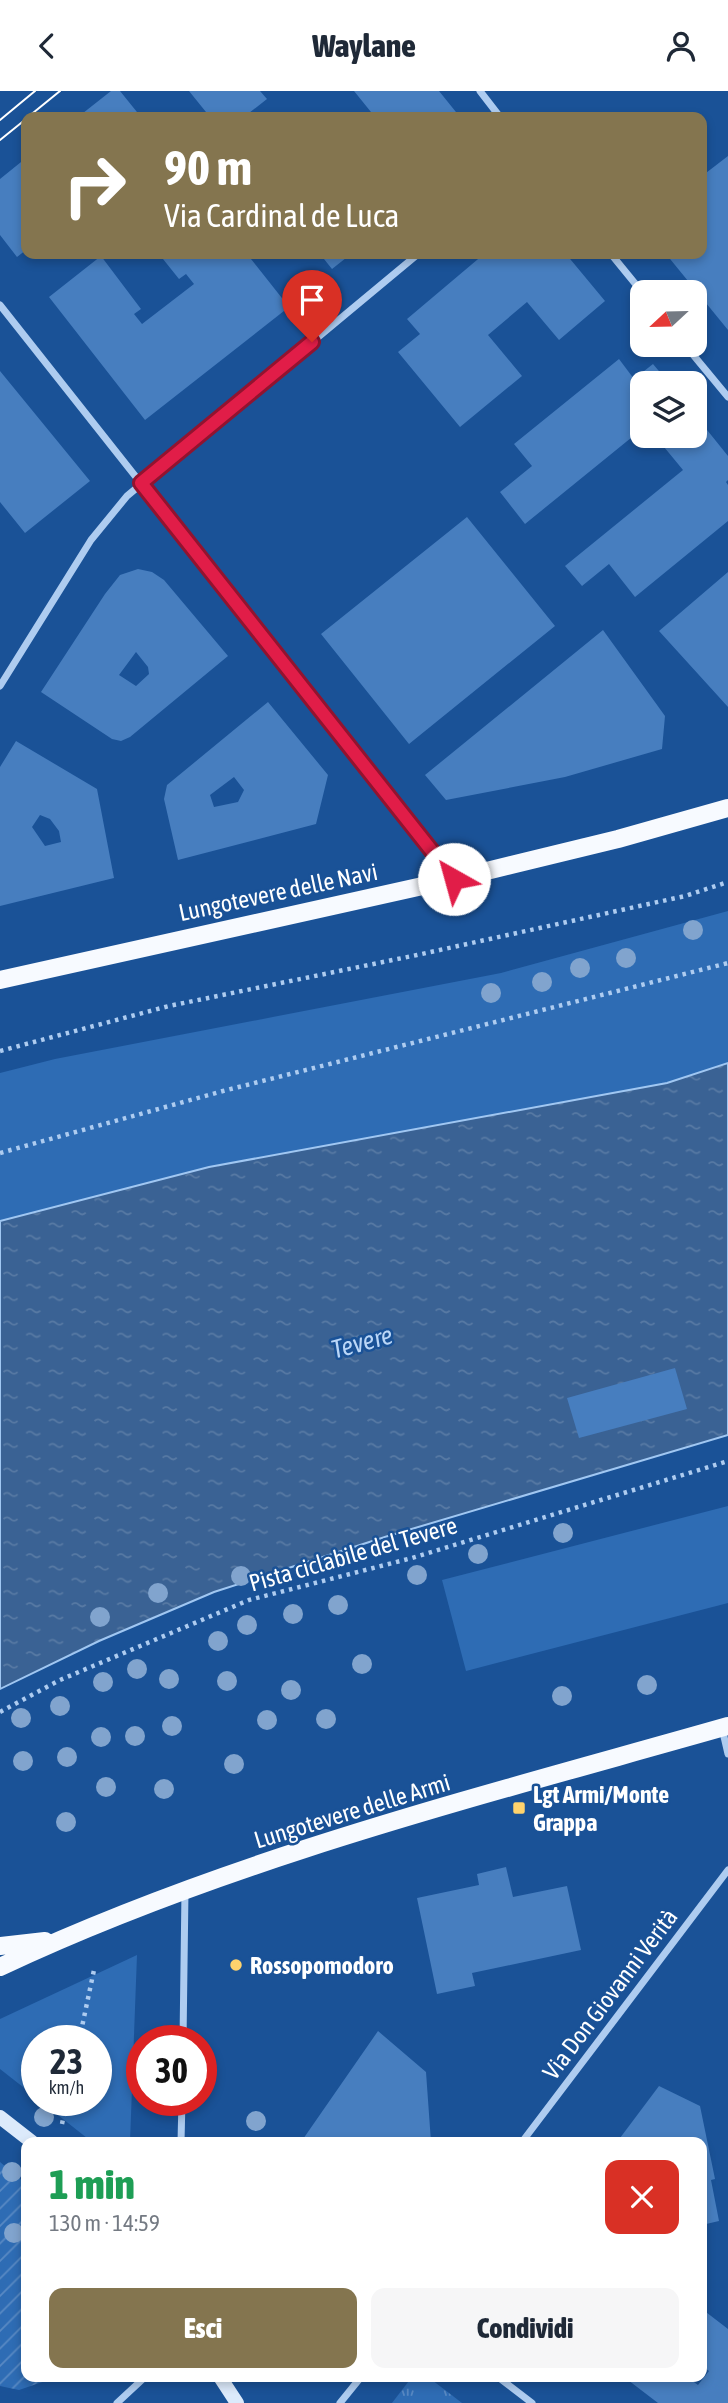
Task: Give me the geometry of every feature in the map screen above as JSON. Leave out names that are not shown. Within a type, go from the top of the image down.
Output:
[{"type":"main road","name":"Lungotevere delle Navi","points":[[0,980],[454,879],[728,809]]},
{"type":"main road","name":"Lungotevere delle Armi","points":[[0,1968],[59,1940],[185,1890],[386,1824],[725,1727]]},
{"type":"main road","points":[[0,1946],[59,1940]]},
{"type":"main road","points":[[0,2117],[26,2137]]},
{"type":"main road","points":[[223,2382],[237,2403]]},
{"type":"street","points":[[480,91],[496,112]]},
{"type":"street","points":[[0,687],[91,540],[122,502],[141,483],[412,259]]},
{"type":"street","points":[[615,259],[632,280]]},
{"type":"street","points":[[0,305],[454,879]]},
{"type":"street","points":[[695,357],[728,397]]},
{"type":"street","points":[[725,1727],[728,1754]]},
{"type":"street","name":"Via Don Giovanni Verità","points":[[526,2137],[728,1870]]},
{"type":"street","points":[[183,2025],[185,1890]]},
{"type":"street","points":[[181,2137],[182,2116]]},
{"type":"street","points":[[117,2403],[140,2382]]},
{"type":"street","points":[[340,2403],[357,2382]]},
{"type":"street","points":[[505,2382],[532,2403]]},
{"type":"path","points":[[0,1051],[169,1006],[672,899],[728,882]]},
{"type":"path","points":[[0,1153],[223,1091],[728,963]]},
{"type":"path","name":"Pista ciclabile del Tevere","points":[[0,1711],[60,1679],[249,1600],[412,1558],[728,1461]]},
{"type":"path","points":[[82,2025],[93,1970]]},
{"type":"path","points":[[62,2124],[64,2116]]},
{"type":"green space","points":[[728,911],[728,1063],[667,1083],[209,1167],[0,1221],[0,1073],[55,1059],[501,973]]},
{"type":"green space","points":[[728,1506],[728,1603],[466,1671],[442,1580]]},
{"type":"green space","points":[[137,1955],[134,2025],[126,2025],[126,2116],[131,2116],[130,2137],[86,2137],[59,2116],[112,2116],[112,2025],[21,2025],[21,2085],[0,2069],[0,2019]]},
{"type":"green space","points":[[0,2162],[21,2180],[21,2382],[42,2382],[19,2390],[0,2386]]},
{"type":"green space","points":[[408,2382],[435,2382],[462,2403],[392,2403]]},
{"type":"water","name":"Tevere","points":[[728,1063],[728,1435],[388,1536],[214,1592],[99,1641],[0,1689],[0,1221],[209,1167],[667,1083]]},
{"type":"building","points":[[111,91],[120,91],[137,112],[84,112]]},
{"type":"building","points":[[189,91],[260,91],[267,99],[250,112],[206,112]]},
{"type":"building","points":[[354,91],[439,91],[456,112],[371,112]]},
{"type":"building","points":[[728,156],[728,330],[707,304],[707,280],[687,280],[670,259],[707,259],[707,172]]},
{"type":"building","points":[[21,162],[21,254],[17,257],[0,235],[0,179]]},
{"type":"building","points":[[97,259],[103,259],[141,309],[134,314],[142,324],[194,284],[186,274],[179,279],[163,259],[251,259],[289,307],[145,420],[49,297]]},
{"type":"building","points":[[324,259],[345,259],[332,269]]},
{"type":"building","points":[[478,259],[570,259],[605,301],[559,340],[527,302],[488,335],[522,376],[460,427],[398,352],[420,334],[407,319]]},
{"type":"building","points":[[619,359],[630,374],[630,439],[525,524],[500,492],[532,466],[514,444]]},
{"type":"building","points":[[653,364],[659,371],[644,371]]},
{"type":"building","points":[[0,371],[90,481],[25,533],[0,502]]},
{"type":"building","points":[[707,430],[728,456],[728,521],[635,597],[609,564],[582,586],[565,566],[683,470],[665,448],[707,448]]},
{"type":"building","points":[[467,517],[555,626],[409,744],[321,634]]},
{"type":"building","points":[[138,569],[152,572],[164,580],[228,656],[130,737],[121,741],[112,739],[41,692],[120,575]],"holes":[[[136,652],[148,667],[149,674],[136,686],[119,675]]]},
{"type":"building","points":[[728,572],[728,707],[659,631]]},
{"type":"building","points":[[603,630],[665,716],[662,749],[565,777],[446,800],[425,775]]},
{"type":"building","points":[[268,702],[328,775],[316,824],[178,860],[164,799],[167,785]],"holes":[[[234,777],[244,790],[238,802],[214,807],[210,795]]]},
{"type":"building","points":[[16,741],[97,789],[114,878],[0,906],[0,767]],"holes":[[[40,815],[50,819],[59,831],[61,842],[45,846],[32,827]]]},
{"type":"building","points":[[675,1368],[687,1409],[579,1438],[567,1398]]},
{"type":"building","points":[[506,1867],[513,1897],[567,1886],[581,1950],[472,1973],[475,1986],[437,1994],[417,1898],[479,1885],[477,1874]]},
{"type":"building","points":[[378,2031],[426,2072],[431,2137],[304,2137]]},
{"type":"building","points":[[659,2086],[700,2106],[706,2137],[621,2137]]},
{"type":"building","points":[[707,2140],[715,2179],[711,2180],[719,2221],[707,2224]]},
{"type":"building","points":[[707,2313],[728,2329],[728,2403],[658,2403],[631,2382],[694,2382],[698,2385],[700,2382],[707,2382]]},
{"type":"tram line","points":[[0,120],[35,91]]},
{"type":"tram line","points":[[34,112],[60,91]]},
{"type":"tram line","points":[[0,140],[21,123]]},
{"type":"place","name":"Lgt Armi/Monte Grappa","points":[[519,1808]]},
{"type":"place","name":"Rossopomodoro","points":[[236,1965]]},
{"type":"route","points":[[312,342],[141,483],[454,879]]}]
